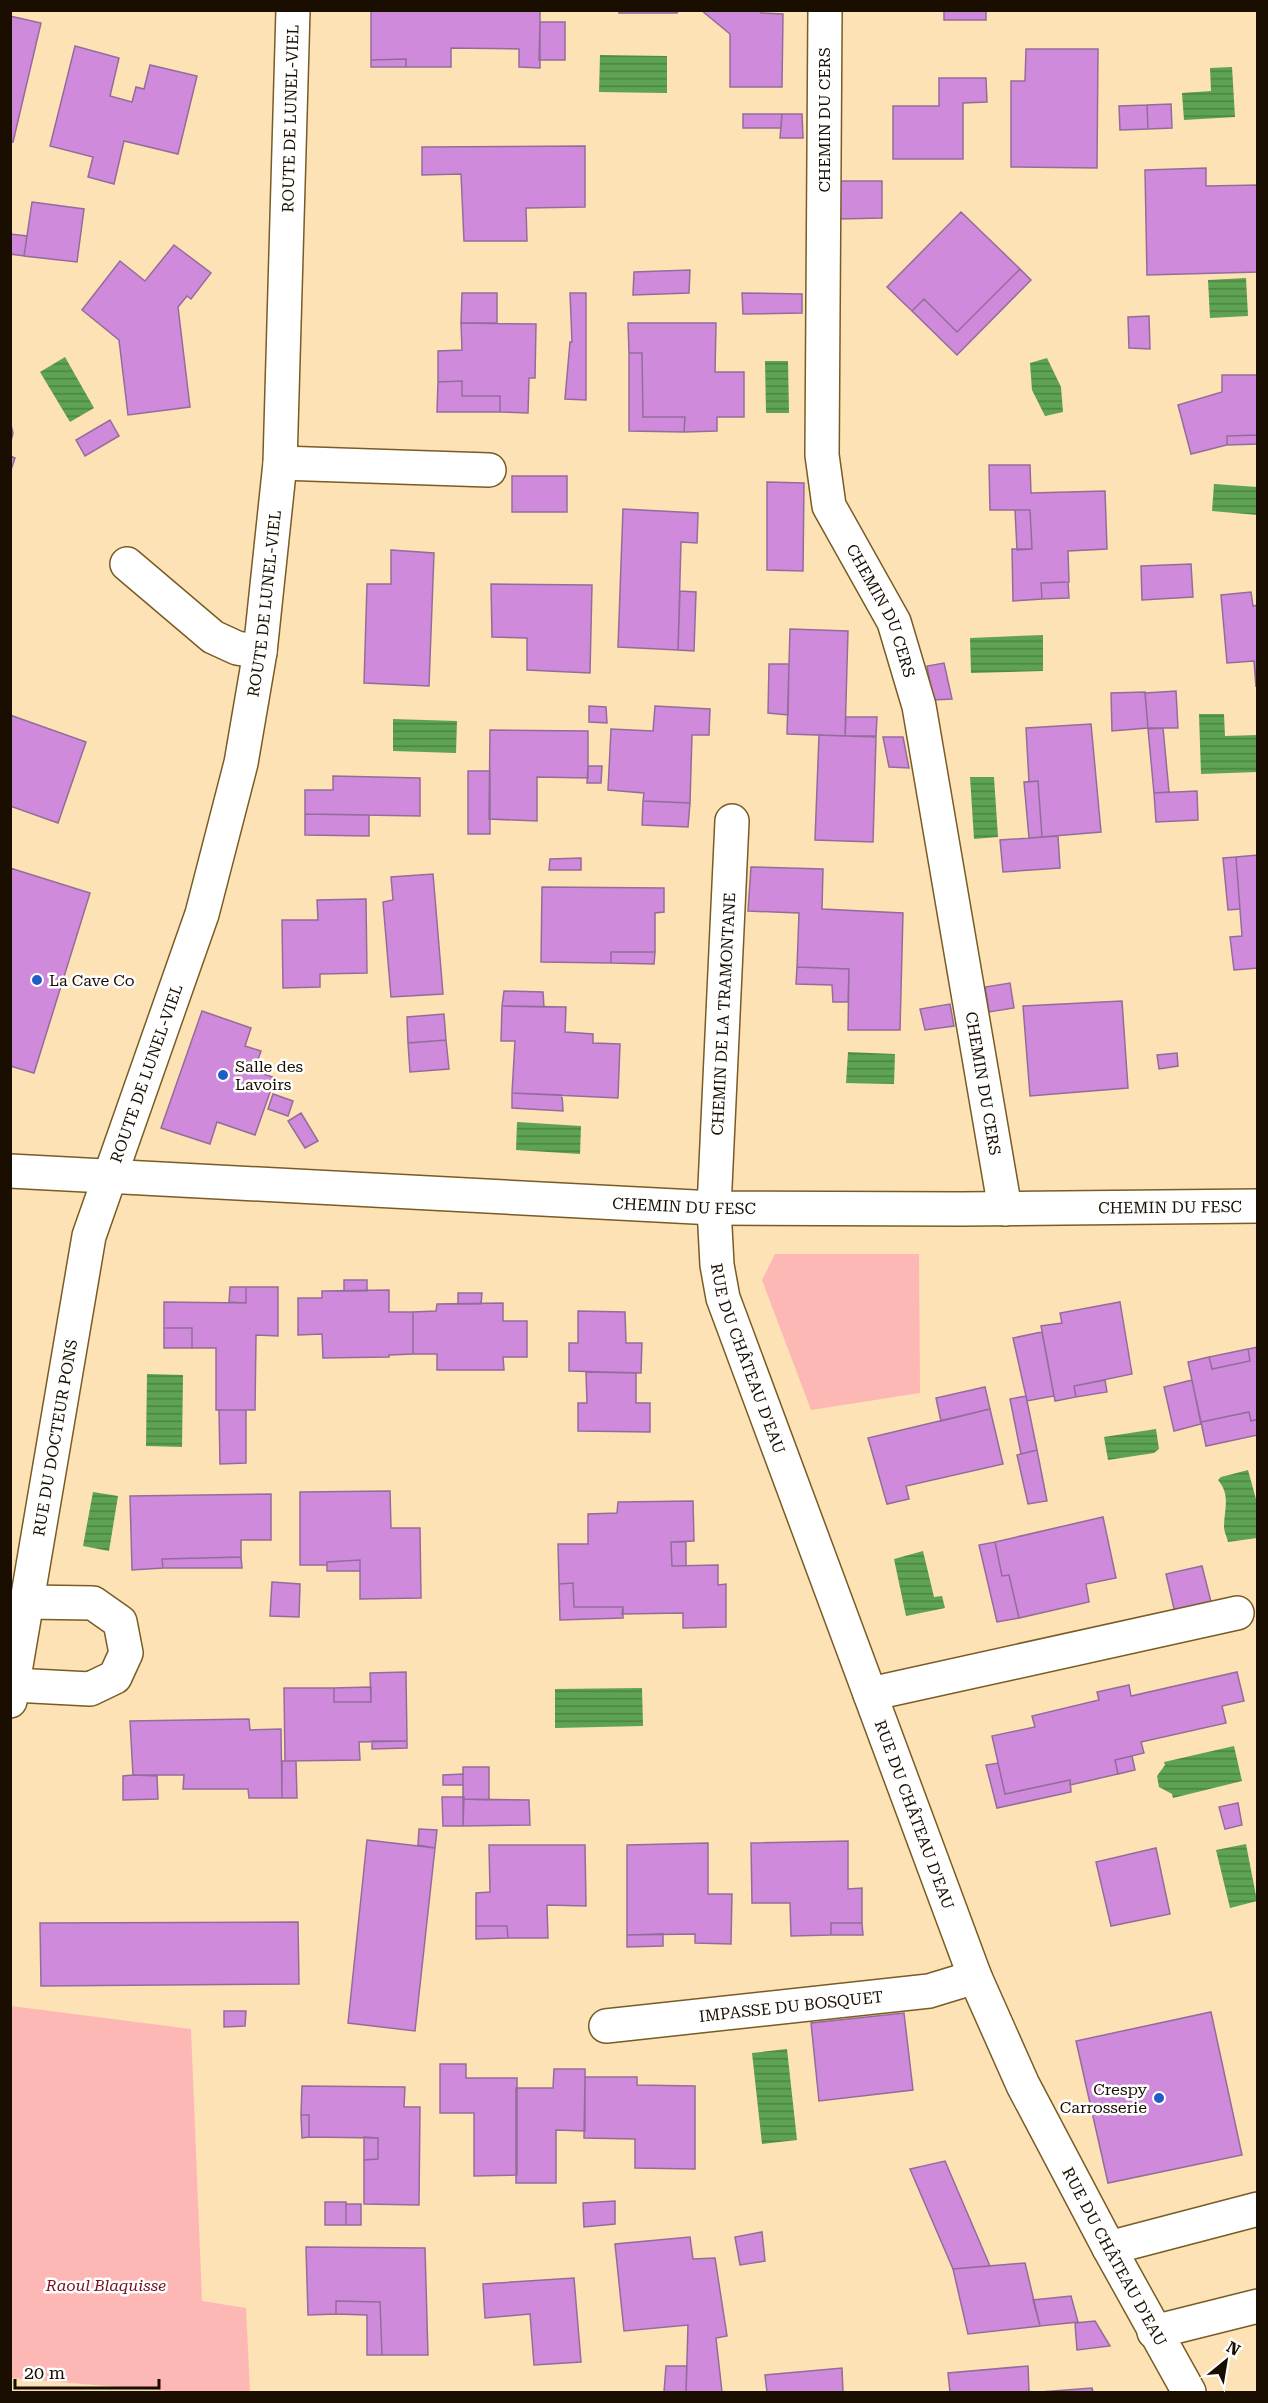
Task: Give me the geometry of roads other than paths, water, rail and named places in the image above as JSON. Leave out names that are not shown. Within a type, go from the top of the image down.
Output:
[{"type":"street","name":"ROUTE DE LUNEL-VIEL","points":[[110,1178],[202,914],[241,763],[260,652],[280,462],[293,10]]},
{"type":"street","name":"CHEMIN DU CERS","points":[[825,10],[822,455],[829,506],[894,622],[919,706],[1005,1209]]},
{"type":"street","points":[[280,462],[489,470]]},
{"type":"street","points":[[127,564],[213,636],[237,648],[260,652]]},
{"type":"street","name":"CHEMIN DE LA TRAMONTANE","points":[[714,1208],[732,821]]},
{"type":"street","name":"CHEMIN DU FESC","points":[[10,1172],[714,1208],[1005,1209],[1257,1206]]},
{"type":"street","name":"RUE DU DOCTEUR PONS","points":[[12,1693],[89,1236],[110,1178]]},
{"type":"street","name":"RUE DU CHÂTEAU D'EAU","points":[[714,1208],[717,1265],[723,1299],[975,1977],[1023,2085],[1154,2332],[1189,2392]]},
{"type":"street","points":[[12,1693],[90,1689],[115,1677],[126,1653],[120,1622],[93,1603],[27,1602]]},
{"type":"street","points":[[870,1695],[1237,1613]]},
{"type":"street","name":"IMPASSE DU BOSQUET","points":[[606,2026],[929,1991],[975,1977]]},
{"type":"street","points":[[1109,2248],[1257,2209]]},
{"type":"street","points":[[1154,2332],[1257,2306]]},
{"type":"place","name":"La Cave Co","points":[[37,980]]},
{"type":"place","name":"Salle des Lavoirs","points":[[223,1075]]},
{"type":"place","name":"Crespy Carrosserie","points":[[1159,2098]]},
{"type":"park label","name":"Raoul Blaquisse","points":[[106,2285]]}]
